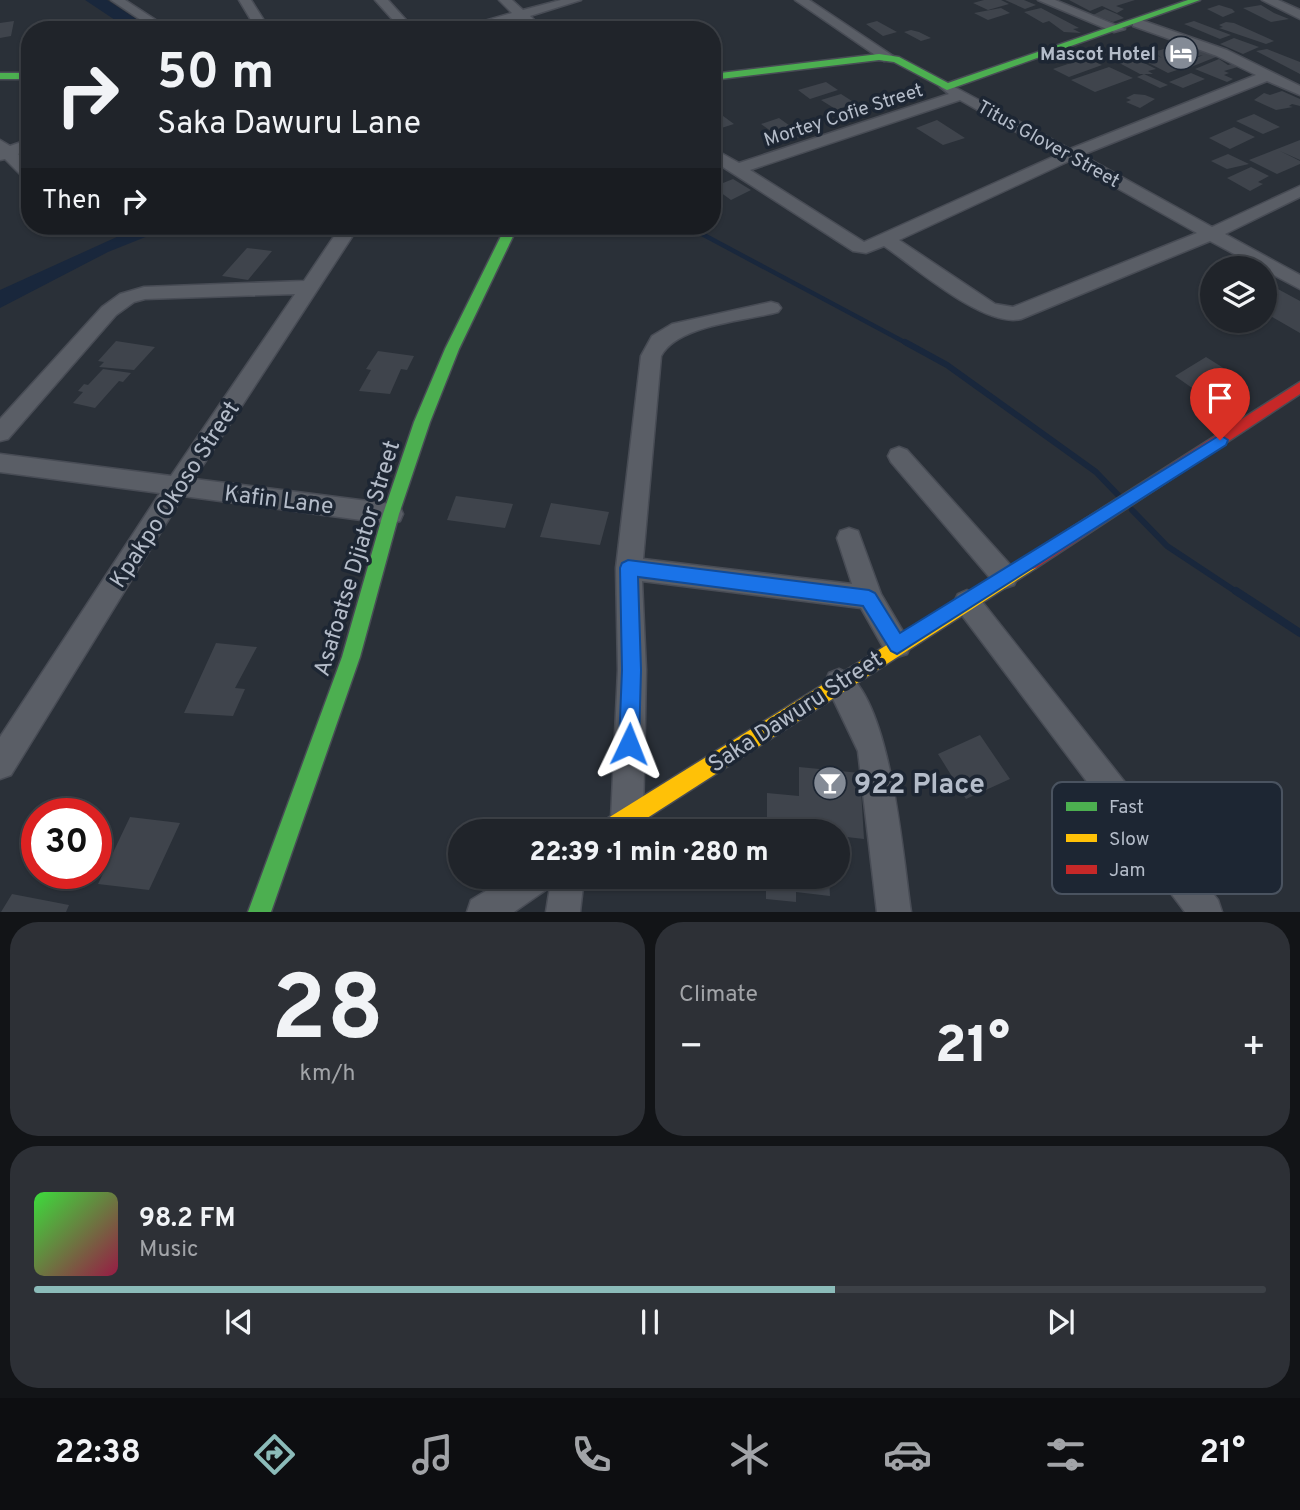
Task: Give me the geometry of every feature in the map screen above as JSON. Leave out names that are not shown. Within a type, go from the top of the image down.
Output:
[{"type":"street","points":[[117,0],[151,21]]},
{"type":"street","points":[[245,0],[258,21]]},
{"type":"street","points":[[381,0],[401,21]]},
{"type":"street","points":[[505,0],[529,21]]},
{"type":"street","points":[[494,21],[575,0]]},
{"type":"street","name":"Titus Glover Street","points":[[801,0],[889,58],[1071,154],[1300,283]]},
{"type":"street","points":[[1044,0],[1119,29]]},
{"type":"street","points":[[954,91],[1193,0]]},
{"type":"street","points":[[1268,0],[1300,15]]},
{"type":"street","points":[[1137,23],[1222,53],[1300,91]]},
{"type":"street","points":[[721,76],[889,58]]},
{"type":"street","points":[[721,159],[816,223],[859,247],[866,248],[1071,154],[1269,75]]},
{"type":"street","points":[[0,76],[21,76]]},
{"type":"street","name":"Mortey Cofie Street","points":[[737,170],[954,91]]},
{"type":"street","points":[[2,151],[21,146]]},
{"type":"street","points":[[2,151],[21,168]]},
{"type":"street","points":[[887,240],[989,309],[1014,314],[1211,234],[1300,191]]},
{"type":"street","name":"Kpakpo Okoso Street","points":[[0,764],[177,486],[344,235]]},
{"type":"street","name":"Asafoatse Djiator Street","points":[[259,912],[351,657],[391,514],[422,422],[452,349],[508,235]]},
{"type":"street","points":[[0,433],[109,311],[127,298],[144,293],[311,287]]},
{"type":"street","points":[[618,819],[632,670],[628,568],[651,356],[659,341],[679,329],[771,309]]},
{"type":"street","name":"Saka Dawuru Street","points":[[626,819],[1158,482],[1300,387]]},
{"type":"street","points":[[899,456],[1005,577]]},
{"type":"street","name":"Kafin Lane","points":[[0,463],[391,514]]},
{"type":"street","points":[[849,538],[869,598],[897,645]]},
{"type":"street","points":[[628,568],[869,598]]},
{"type":"street","points":[[967,602],[1106,782]]},
{"type":"street","points":[[839,682],[861,720],[873,751],[894,912]]},
{"type":"street","points":[[483,912],[519,889]]},
{"type":"street","points":[[563,912],[566,889]]},
{"type":"street","points":[[1192,894],[1206,912]]},
{"type":"water","points":[[85,0],[107,0],[139,21],[116,21]]},
{"type":"water","points":[[121,235],[150,235],[108,252],[0,308],[0,290]]},
{"type":"building","points":[[1001,0],[1009,4],[988,10],[973,3]]},
{"type":"building","points":[[1005,0],[1024,0],[1036,5],[1025,9]]},
{"type":"building","points":[[1069,0],[1135,0],[1116,6],[1124,9],[1117,13],[1102,6],[1090,11]]},
{"type":"building","points":[[1219,5],[1235,12],[1223,17],[1207,9]]},
{"type":"building","points":[[1261,5],[1289,19],[1271,22],[1243,8]]},
{"type":"building","points":[[1001,8],[1010,13],[988,20],[974,13]]},
{"type":"building","points":[[1041,8],[1079,28],[1073,29],[1081,33],[1064,32],[1049,21],[1043,23],[1024,12]]},
{"type":"building","points":[[1105,9],[1124,18],[1113,22],[1093,15]]},
{"type":"building","points":[[14,21],[11,36],[0,38],[0,23]]},
{"type":"building","points":[[877,21],[897,32],[883,36],[866,24]]},
{"type":"building","points":[[1194,21],[1231,35],[1220,39],[1184,24]]},
{"type":"building","points":[[1226,22],[1274,41],[1266,44],[1219,28],[1223,27],[1219,25]]},
{"type":"building","points":[[911,30],[931,38],[921,41],[904,32]]},
{"type":"building","points":[[1234,38],[1259,47],[1243,54],[1220,44]]},
{"type":"building","points":[[1186,43],[1221,55],[1191,67],[1182,64],[1203,55],[1170,62],[1183,68],[1168,73],[1133,55],[1148,51],[1162,58],[1153,52]]},
{"type":"building","points":[[1267,49],[1300,62],[1300,74],[1256,51]]},
{"type":"building","points":[[1124,53],[1156,69],[1148,71],[1153,74],[1140,74],[1108,57]]},
{"type":"building","points":[[1086,58],[1102,65],[1069,77],[1053,69]]},
{"type":"building","points":[[1219,59],[1228,65],[1235,63],[1241,66],[1224,71],[1229,73],[1224,75],[1233,79],[1227,82],[1195,69]]},
{"type":"building","points":[[1109,67],[1133,78],[1095,92],[1071,80]]},
{"type":"building","points":[[1191,73],[1205,79],[1183,88],[1169,82]]},
{"type":"building","points":[[1144,74],[1168,85],[1160,88],[1137,77]]},
{"type":"building","points":[[826,82],[838,90],[810,99],[798,90]]},
{"type":"building","points":[[1282,91],[1300,99],[1300,106],[1292,104],[1289,106],[1293,107],[1276,110],[1254,100],[1264,93],[1270,95]]},
{"type":"building","points":[[841,94],[855,103],[837,110],[821,100]]},
{"type":"building","points":[[1134,94],[1155,99],[1140,108],[1126,102],[1131,100],[1126,98]]},
{"type":"building","points":[[721,114],[734,124],[721,128]]},
{"type":"building","points":[[1254,114],[1280,127],[1263,134],[1236,121]]},
{"type":"building","points":[[779,118],[804,136],[786,142],[761,124]]},
{"type":"building","points":[[937,120],[965,138],[943,145],[916,128]]},
{"type":"building","points":[[1234,127],[1255,137],[1230,149],[1209,138]]},
{"type":"building","points":[[1300,140],[1300,160],[1280,151],[1300,161],[1300,164],[1277,174],[1249,160]]},
{"type":"building","points":[[1228,154],[1249,164],[1227,169],[1211,161]]},
{"type":"building","points":[[1251,167],[1269,176],[1258,182],[1263,184],[1250,191],[1227,178]]},
{"type":"building","points":[[733,179],[751,190],[731,200],[721,193],[721,184]]},
{"type":"building","points":[[247,248],[272,251],[248,280],[222,276]]},
{"type":"building","points":[[1277,289],[1300,301],[1300,333],[1277,320]]},
{"type":"building","points":[[116,341],[155,347],[134,370],[99,367],[104,362],[98,361]]},
{"type":"building","points":[[378,351],[414,356],[407,370],[401,369],[390,394],[359,391],[371,370],[366,369]]},
{"type":"building","points":[[1206,357],[1233,374],[1210,388],[1205,385],[1195,390],[1175,376]]},
{"type":"building","points":[[103,369],[131,373],[123,382],[119,381],[95,408],[73,403],[83,392],[78,391],[84,384],[88,385]]},
{"type":"building","points":[[456,496],[513,504],[505,528],[447,520]]},
{"type":"building","points":[[551,503],[609,512],[600,545],[540,537]]},
{"type":"building","points":[[216,643],[257,647],[235,688],[245,689],[233,716],[184,713]]},
{"type":"building","points":[[980,735],[1010,779],[966,799],[938,754]]},
{"type":"building","points":[[799,767],[860,773],[864,839],[850,837],[850,819],[767,819],[767,793],[799,796]]},
{"type":"building","points":[[130,817],[180,823],[149,890],[112,886],[112,855]]},
{"type":"building","points":[[766,889],[830,889],[830,896],[796,892],[796,902],[766,899]]},
{"type":"building","points":[[12,894],[69,905],[66,912],[1,912]]},
{"type":"waterway","points":[[704,235],[908,344]]},
{"type":"waterway","points":[[905,342],[947,365],[1096,472],[1120,497]]},
{"type":"waterway","points":[[1132,510],[1167,546],[1238,593]]},
{"type":"waterway","points":[[1236,591],[1300,633]]},
{"type":"traffic: fast","points":[[721,76],[879,57],[896,59],[947,87],[1196,0]]},
{"type":"traffic: fast","points":[[0,76],[21,76]]},
{"type":"traffic: fast","points":[[259,912],[351,657],[391,514],[422,422],[452,349],[508,235]]},
{"type":"traffic: slow","points":[[627,819],[1030,563]]},
{"type":"traffic: jam","points":[[1030,563],[1300,387]]},
{"type":"place","name":"Mascot Hotel","points":[[1181,53]]},
{"type":"place","name":"922 Place","points":[[830,783]]},
{"type":"route","points":[[629,744],[632,670],[628,568],[869,598],[897,645],[1158,482],[1220,440]]}]
